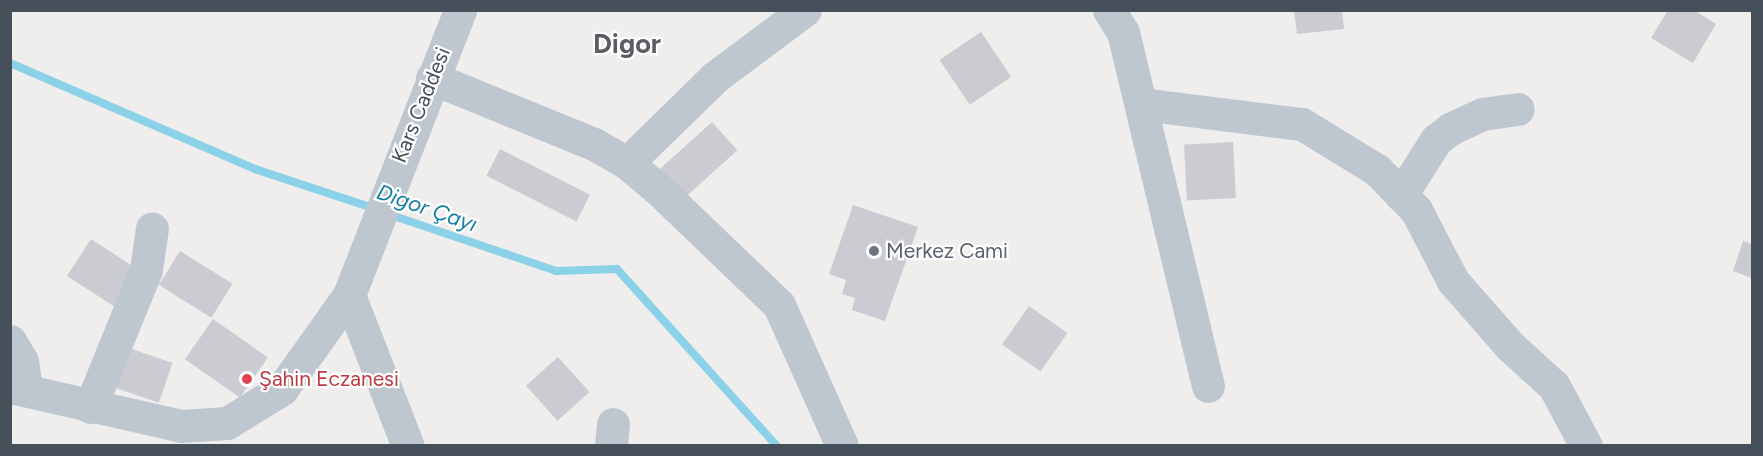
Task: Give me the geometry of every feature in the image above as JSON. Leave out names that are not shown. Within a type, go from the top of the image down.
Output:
[{"type":"street","name":"Kars Caddesi","points":[[18,388],[90,407],[181,426],[227,423],[282,389],[349,295],[399,158],[460,10]]},
{"type":"street","points":[[627,163],[715,77],[805,10]]},
{"type":"street","points":[[1109,10],[1123,32],[1208,386]]},
{"type":"street","points":[[432,78],[523,112],[627,163],[728,252],[779,305],[842,446]]},
{"type":"street","points":[[1141,104],[1302,124],[1377,170],[1416,210],[1453,281],[1510,346],[1554,386],[1586,446]]},
{"type":"street","points":[[1401,195],[1436,140],[1450,129],[1482,114],[1518,109]]},
{"type":"street","points":[[90,407],[146,270],[152,228]]},
{"type":"street","points":[[349,295],[408,446]]},
{"type":"street","points":[[10,341],[22,361],[18,388]]},
{"type":"building","points":[[1294,10],[1342,10],[1344,29],[1297,34]]},
{"type":"building","points":[[1668,10],[1694,10],[1716,24],[1693,63],[1651,38]]},
{"type":"building","points":[[981,32],[1011,77],[970,105],[940,60]]},
{"type":"building","points":[[712,122],[737,150],[682,200],[656,172]]},
{"type":"building","points":[[1233,142],[1236,198],[1187,200],[1184,145]]},
{"type":"building","points":[[500,149],[590,195],[576,222],[486,176]]},
{"type":"building","name":"Merkez Cami","points":[[853,205],[918,227],[885,321],[852,310],[855,298],[842,294],[846,280],[829,274]]},
{"type":"building","points":[[91,239],[140,271],[117,308],[67,276]]},
{"type":"building","points":[[1743,241],[1752,244],[1752,278],[1733,271]]},
{"type":"building","points":[[180,251],[233,284],[211,318],[159,285]]},
{"type":"building","points":[[1029,306],[1068,333],[1041,371],[1002,345]]},
{"type":"building","points":[[213,319],[268,357],[240,398],[185,359]]},
{"type":"building","points":[[129,348],[172,363],[159,403],[115,388]]},
{"type":"building","points":[[558,357],[589,392],[557,421],[526,386]]},
{"type":"waterway","name":"Digor Çayı","points":[[10,63],[255,169],[376,209]]},
{"type":"waterway","name":"Digor Çayı","points":[[388,214],[556,271],[617,269],[777,446]]},
{"type":"place","name":"Merkez Cami","points":[[874,251]]},
{"type":"place","name":"Şahin Eczanesi","points":[[247,379]]},
{"type":"district","name":"Digor","points":[[627,44]]}]
